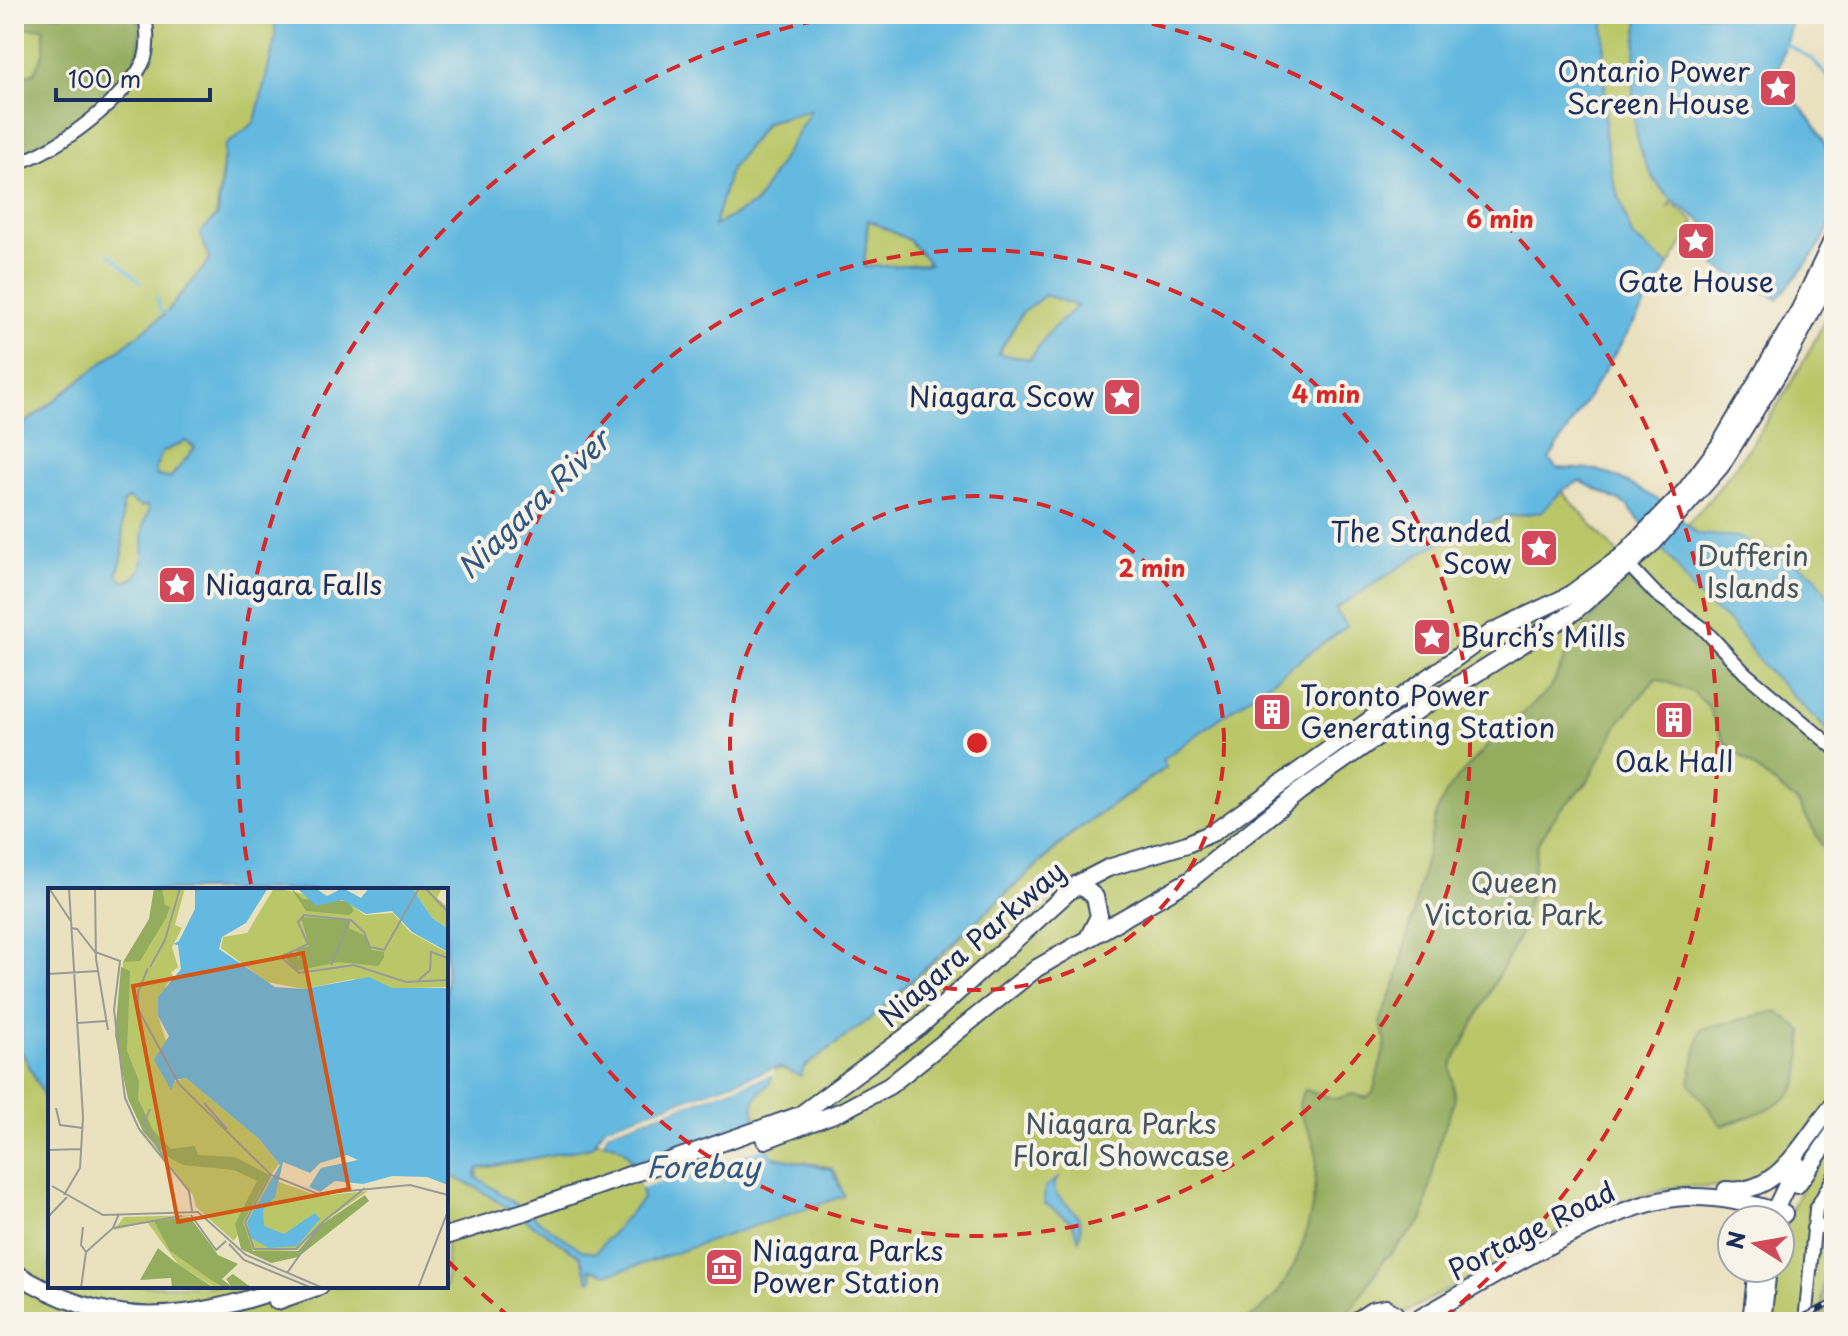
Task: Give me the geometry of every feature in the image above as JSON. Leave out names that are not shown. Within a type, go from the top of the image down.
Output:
[{"type":"main road","name":"Niagara Parkway","points":[[1679,508],[1745,406],[1800,309],[1834,237]]},
{"type":"main road","name":"Niagara Parkway","points":[[448,1245],[842,1111],[889,1086],[1022,978],[1190,880],[1332,768],[1454,685],[1563,620],[1720,467],[1756,412],[1834,268]]},
{"type":"main road","name":"Niagara Parkway","points":[[765,1135],[825,1100],[919,1027],[1071,889],[1108,868],[1187,844],[1214,832],[1484,637],[1568,596],[1625,562]]},
{"type":"main road","points":[[1071,889],[1084,887],[1096,899],[1098,924],[1088,937]]},
{"type":"main road","points":[[1553,1246],[1597,1216],[1644,1197],[1679,1189],[1757,1188],[1779,1173],[1834,1104]]},
{"type":"main road","points":[[1782,1204],[1803,1154],[1834,1115]]},
{"type":"main road","points":[[1785,1204],[1834,1132]]},
{"type":"main road","name":"Portage Road","points":[[1413,1322],[1607,1219],[1664,1200],[1715,1198],[1735,1204]]},
{"type":"main road","name":"Niagara Parkway","points":[[448,1236],[526,1217]]},
{"type":"main road","points":[[14,1272],[73,1303],[144,1316],[203,1312],[281,1288]]},
{"type":"main road","points":[[14,1284],[60,1308],[111,1322]]},
{"type":"main road","points":[[1751,1322],[1755,1284]]},
{"type":"main road","points":[[1762,1322],[1766,1284]]},
{"type":"main road","points":[[206,1322],[314,1288]]},
{"type":"street","points":[[14,163],[25,161],[68,137],[99,112],[128,82],[145,58],[145,14]]},
{"type":"street","points":[[1625,562],[1656,594],[1703,628],[1745,673],[1834,748]]},
{"type":"street","points":[[1805,1322],[1816,1209],[1834,1176]]},
{"type":"street","points":[[1813,1228],[1834,1225]]},
{"type":"street","points":[[1351,1322],[1371,1309],[1386,1306],[1396,1312],[1400,1322]]},
{"type":"green space","points":[[14,14],[275,14],[275,40],[255,122],[225,146],[211,259],[166,313],[14,432]]},
{"type":"green space","points":[[14,14],[138,14],[140,36],[138,52],[128,72],[102,103],[48,141],[14,155],[14,77],[34,73],[44,51],[44,28],[14,28]]},
{"type":"green space","points":[[1604,14],[1639,14],[1634,88],[1638,136],[1656,180],[1673,200],[1667,208],[1673,204],[1695,222],[1669,266],[1632,236],[1612,175],[1605,133]]},
{"type":"green space","points":[[813,109],[756,203],[713,227],[730,170],[767,122]]},
{"type":"green space","points":[[868,219],[909,240],[930,264],[864,267]]},
{"type":"green space","points":[[1045,295],[1078,305],[1049,332],[1030,359],[998,355],[1022,313]]},
{"type":"green space","name":"Queen Victoria Park","points":[[1834,300],[1834,1099],[1779,1167],[1738,1188],[1680,1186],[1613,1203],[1386,1322],[14,1322],[14,1040],[48,1103],[48,1288],[448,1288],[448,1171],[471,1185],[477,1180],[478,1169],[586,1148],[601,1141],[613,1143],[626,1153],[635,1169],[643,1196],[641,1204],[600,1251],[592,1254],[591,1260],[843,1195],[836,1173],[829,1167],[774,1157],[766,1147],[757,1124],[754,1103],[758,1094],[770,1083],[769,1070],[804,1067],[871,1018],[1072,834],[1166,768],[1161,760],[1347,626],[1335,609],[1431,547],[1503,517],[1541,512],[1562,491],[1635,573],[1691,521],[1736,466],[1774,411]]},
{"type":"green space","points":[[186,441],[196,447],[170,478],[157,476],[155,470],[162,452]]},
{"type":"green space","points":[[128,498],[147,505],[149,510],[142,567],[137,576],[124,582],[117,575],[123,555],[122,504]]},
{"type":"green space","points":[[1628,579],[1666,613],[1697,634],[1834,759],[1834,852],[1822,845],[1799,804],[1725,743],[1707,705],[1693,692],[1656,678],[1620,721],[1587,783],[1559,811],[1538,843],[1524,926],[1451,1067],[1455,1099],[1439,1143],[1423,1220],[1384,1260],[1353,1307],[1330,1322],[1243,1322],[1262,1309],[1278,1291],[1291,1271],[1308,1224],[1316,1153],[1299,1106],[1305,1090],[1336,1099],[1353,1094],[1367,1098],[1373,1093],[1386,1042],[1380,1022],[1397,980],[1437,811],[1451,785],[1494,739],[1551,688],[1566,655],[1615,587]]},
{"type":"green space","points":[[1777,1011],[1803,1031],[1798,1082],[1793,1091],[1776,1105],[1722,1126],[1689,1082],[1701,1029]]},
{"type":"green space","points":[[1834,1141],[1834,1172],[1811,1218],[1826,1244],[1821,1322],[1767,1322],[1772,1284],[1796,1284],[1794,1204],[1813,1169]]},
{"type":"green space","points":[[1834,1241],[1834,1322],[1821,1322],[1826,1244]]},
{"type":"water","points":[[275,14],[1604,14],[1605,133],[1612,176],[1632,236],[1669,266],[1549,460],[1557,468],[1597,470],[1621,479],[1660,501],[1697,534],[1739,537],[1800,565],[1815,576],[1834,605],[1834,737],[1763,666],[1732,625],[1695,594],[1627,505],[1580,481],[1562,491],[1541,512],[1503,517],[1431,547],[1335,609],[1347,626],[1162,760],[1166,767],[1071,834],[871,1018],[804,1067],[801,1076],[778,1067],[606,1127],[591,1147],[478,1169],[475,1176],[583,1251],[595,1253],[643,1198],[636,1170],[627,1154],[614,1144],[604,1143],[607,1132],[771,1075],[770,1083],[758,1094],[754,1103],[757,1124],[766,1147],[774,1157],[832,1169],[844,1196],[627,1269],[607,1274],[590,1269],[593,1279],[589,1281],[580,1256],[477,1188],[450,1175],[448,888],[48,888],[48,1103],[14,1040],[14,432],[166,313],[210,260],[200,233],[218,215],[225,146],[255,122],[275,40]],"holes":[[[811,110],[756,203],[714,226],[730,170],[766,122]],[[868,220],[909,240],[930,264],[864,267]],[[1045,295],[1077,306],[1049,332],[1030,359],[998,354],[1022,313]],[[186,441],[195,448],[170,478],[157,476],[155,470],[162,452]],[[128,498],[141,507],[147,505],[149,510],[143,528],[141,568],[132,579],[124,582],[117,574],[123,555],[122,504]]]},
{"type":"water","points":[[1639,14],[1794,14],[1772,90],[1786,99],[1790,96],[1816,127],[1831,163],[1834,201],[1823,240],[1778,299],[1715,266],[1723,257],[1720,237],[1672,200],[1651,175],[1636,132],[1633,108]]},
{"type":"water","points":[[1060,1177],[1055,1183],[1055,1192],[1078,1217],[1079,1240],[1072,1222],[1044,1203],[1045,1187]]},
{"type":"pier","points":[[774,1069],[774,1074],[607,1132],[604,1141],[598,1141],[606,1127]]},
{"type":"pier","points":[[757,1121],[766,1147],[641,1189],[633,1165]]},
{"type":"waterway","points":[[1784,43],[1812,59],[1834,85]]},
{"type":"waterway","points":[[109,253],[141,283]]},
{"type":"waterway","points":[[157,297],[160,310],[166,313]]},
{"type":"railway","points":[[1792,1322],[1834,1302]]},
{"type":"place","name":"Ontario Power Screen House","points":[[1778,88]]},
{"type":"place","name":"Gate House","points":[[1696,241]]},
{"type":"place","name":"Niagara Scow","points":[[1122,397]]},
{"type":"place","name":"The Stranded Scow","points":[[1539,548]]},
{"type":"place","name":"Niagara Falls","points":[[177,585]]},
{"type":"place","name":"Burch’s Mills","points":[[1432,637]]},
{"type":"place","name":"Toronto Power Generating Station","points":[[1272,712]]},
{"type":"place","name":"Oak Hall","points":[[1674,720]]},
{"type":"place","name":"Niagara Parks Power Station","points":[[724,1267]]},
{"type":"water label","name":"Niagara River","points":[[534,505]]},
{"type":"water label","name":"Forebay","points":[[703,1168]]},
{"type":"park label","name":"Dufferin Islands","points":[[1753,572]]},
{"type":"park label","name":"Niagara Parks Floral Showcase","points":[[1121,1140]]}]
